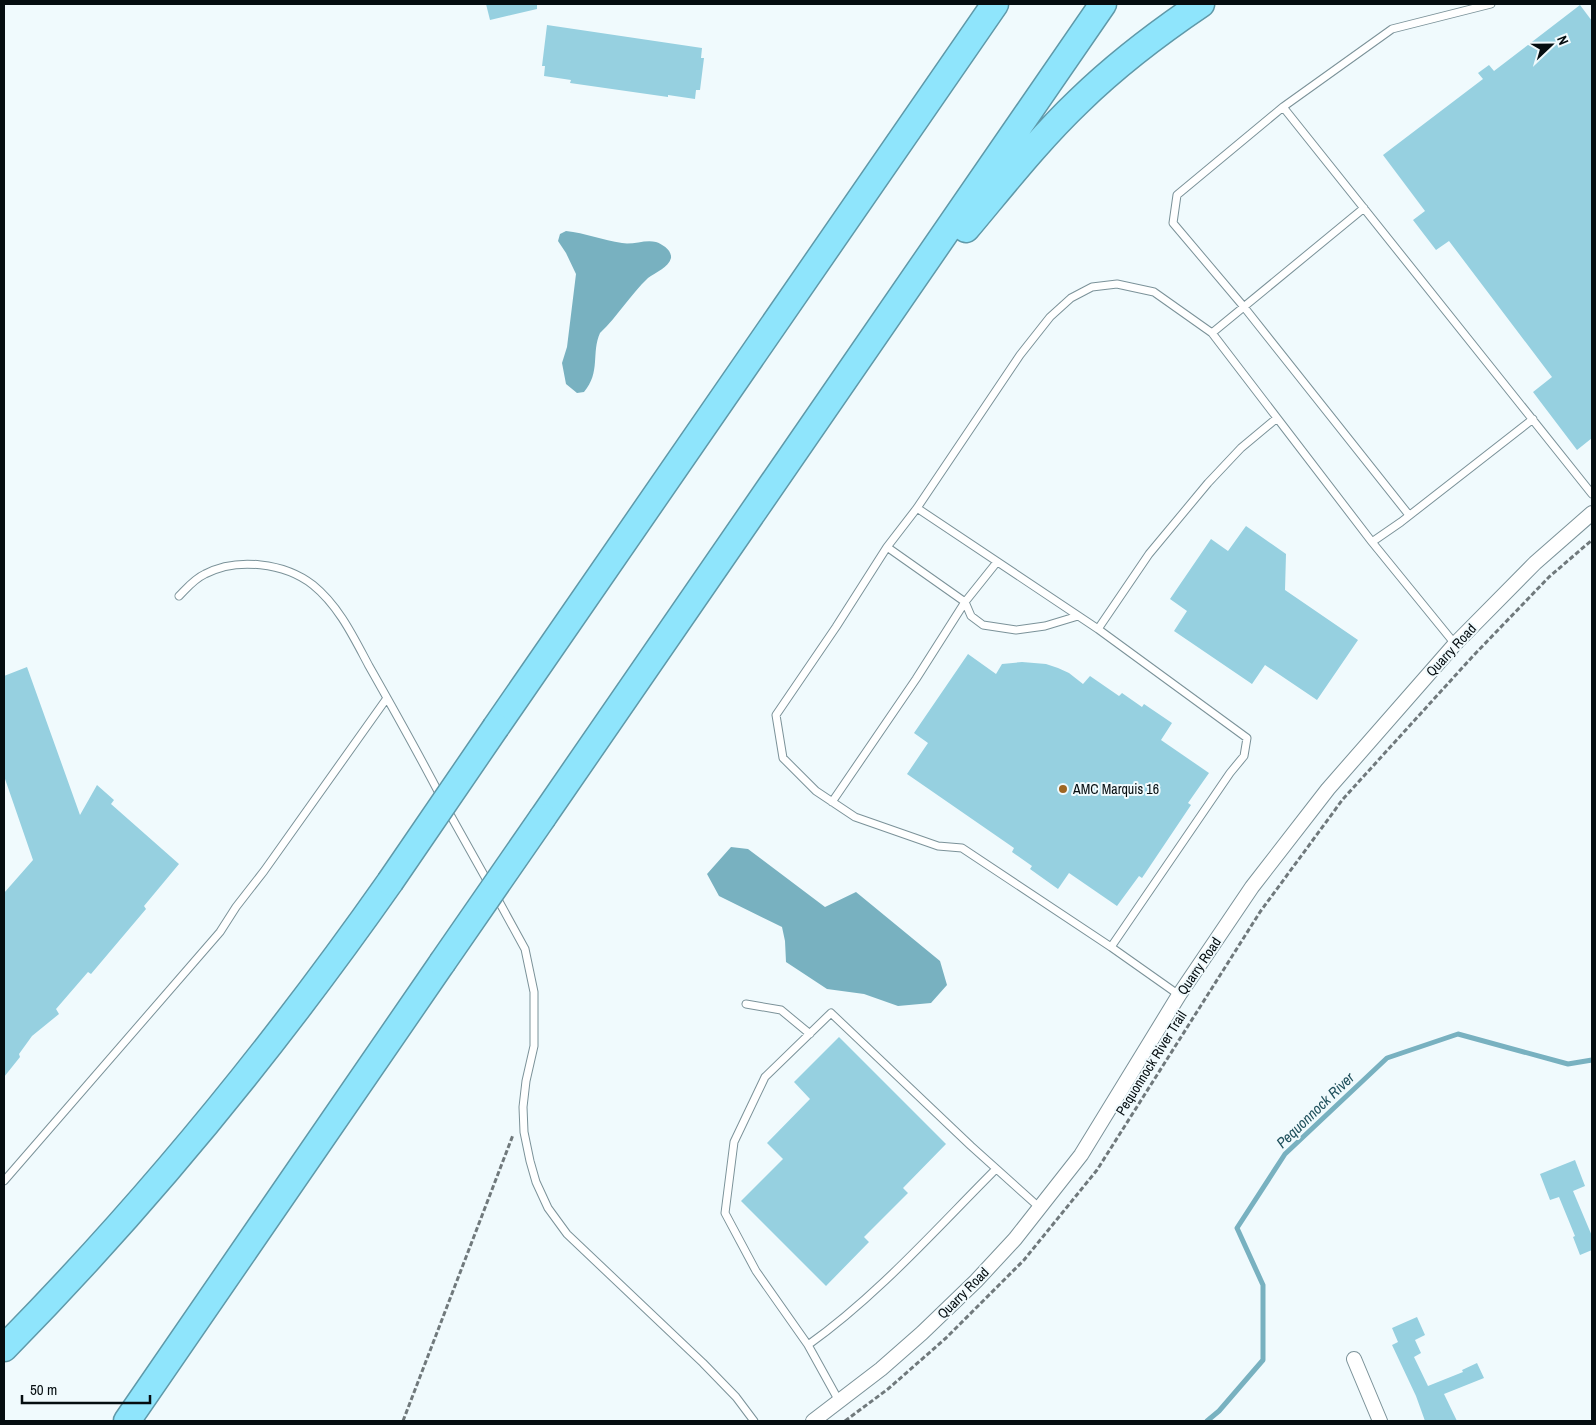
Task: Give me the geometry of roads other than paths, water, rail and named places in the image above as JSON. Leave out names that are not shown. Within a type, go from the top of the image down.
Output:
[{"type":"highway","points":[[4,1348],[102,1245],[178,1158],[298,1008],[390,882],[995,4]]},
{"type":"highway","points":[[127,1421],[1103,4]]},
{"type":"highway","points":[[854,365],[1021,163],[1060,120],[1126,59],[1201,4]]},
{"type":"highway","points":[[4,1323],[178,1158]]},
{"type":"highway","points":[[132,1421],[152,1385]]},
{"type":"street","name":"Quarry Road","points":[[813,1421],[888,1363],[966,1291],[1015,1239],[1081,1155],[1179,995],[1252,887],[1328,789],[1455,644],[1535,563],[1592,513]]},
{"type":"street","points":[[1354,1358],[1380,1421]]},
{"type":"lane","points":[[1409,515],[1244,307],[1173,223],[1177,195],[1283,107],[1392,29],[1491,4]]},
{"type":"lane","points":[[1283,107],[1592,494]]},
{"type":"lane","points":[[1212,334],[1364,208]]},
{"type":"lane","points":[[1179,995],[1111,947],[962,848],[938,846],[855,817],[816,791],[783,758],[776,716],[887,547],[917,508],[1020,355],[1050,317],[1071,298],[1092,287],[1118,284],[1154,292],[1212,334],[1372,542],[1455,644]]},
{"type":"lane","points":[[1098,629],[1149,554],[1208,483],[1241,448],[1277,418]]},
{"type":"lane","points":[[1372,542],[1533,419]]},
{"type":"lane","points":[[917,508],[1098,629],[1247,738],[1244,756],[1230,773],[1111,947]]},
{"type":"lane","points":[[887,547],[965,602],[971,616],[983,625],[1016,630],[1044,626],[1078,616]]},
{"type":"lane","points":[[832,802],[916,679],[965,602],[998,562]]},
{"type":"lane","points":[[179,596],[193,581],[206,573],[230,565],[260,565],[282,569],[300,577],[313,585],[331,602],[388,698],[525,949],[534,992],[535,1019],[534,1046],[526,1081],[523,1107],[524,1132],[536,1182],[553,1215],[567,1234],[704,1363],[736,1397],[754,1421]]},
{"type":"lane","points":[[4,1181],[220,932],[236,906],[270,863],[388,698]]},
{"type":"lane","points":[[746,1004],[781,1010],[810,1034]]},
{"type":"lane","points":[[840,1401],[808,1345],[756,1271],[725,1213],[734,1142],[766,1077],[831,1013],[996,1169],[1040,1208]]},
{"type":"lane","points":[[808,1345],[836,1325],[996,1169]]},
{"type":"water","points":[[566,231],[622,243],[656,242],[666,248],[671,255],[668,264],[648,278],[600,333],[597,340],[594,370],[589,385],[584,392],[577,393],[566,384],[562,363],[567,347],[576,274],[558,241],[560,234]]},
{"type":"water","points":[[731,847],[748,849],[825,907],[856,892],[940,961],[947,985],[931,1003],[898,1006],[864,994],[827,989],[786,962],[782,927],[719,896],[707,874]]},
{"type":"waterway","name":"Pequonnock River","points":[[1207,1421],[1219,1411],[1263,1360],[1263,1285],[1237,1228],[1285,1154],[1387,1058],[1458,1034],[1568,1064],[1592,1060]]},
{"type":"place","name":"AMC Marquis 16","points":[[1063,789]]}]
